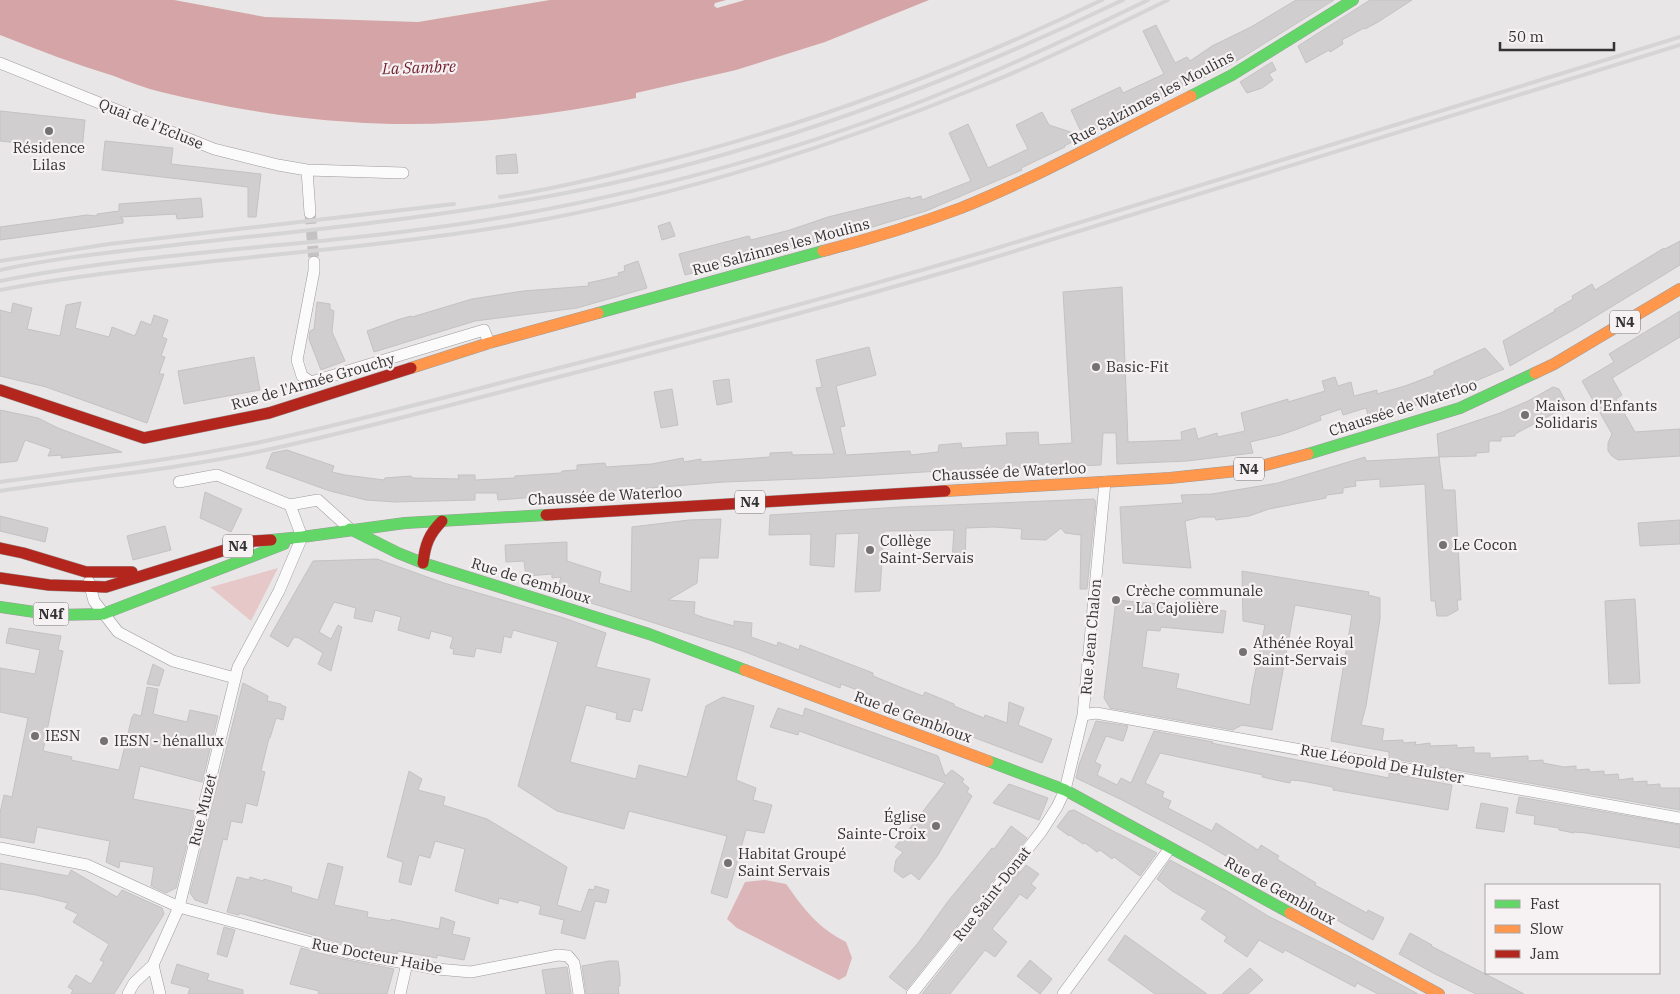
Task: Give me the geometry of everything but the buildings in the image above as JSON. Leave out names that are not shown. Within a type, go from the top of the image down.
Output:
[{"type":"main road","name":"Rue Salzinnes les Moulins","points":[[489,343],[855,243],[929,220],[963,207],[1029,178],[1232,75],[1353,0]]},
{"type":"main road","name":"Chaussée de Waterloo","points":[[302,537],[405,523],[1170,478],[1246,470],[1320,451],[1460,408],[1554,364],[1680,289]]},
{"type":"main road","name":"Rue de l'Armée Grouchy","points":[[0,390],[144,438],[269,413],[489,343]]},
{"type":"main road","points":[[423,563],[425,545],[431,530],[442,521]]},
{"type":"main road","name":"Rue de Gembloux","points":[[350,529],[423,563],[649,634],[1065,790],[1439,994]]},
{"type":"main road","name":"N4","points":[[0,548],[86,572],[158,572],[254,541],[302,537]]},
{"type":"main road","name":"N4f","points":[[0,608],[55,615],[103,614],[302,537]]},
{"type":"main road","name":"N4f","points":[[0,578],[49,585],[106,587],[158,572]]},
{"type":"street","name":"Quai de l'Ecluse","points":[[0,63],[214,149],[246,158],[307,170],[403,173]]},
{"type":"street","points":[[307,170],[310,213]]},
{"type":"street","points":[[314,262],[298,360],[302,376],[311,382],[484,330],[489,343]]},
{"type":"street","points":[[179,482],[217,475],[290,505],[318,500],[350,529]]},
{"type":"street","name":"Rue Jean Chalon","points":[[1065,790],[1083,715],[1105,482]]},
{"type":"street","points":[[290,505],[302,537]]},
{"type":"street","name":"Rue Muzet","points":[[128,994],[134,983],[153,965],[179,908],[237,672],[279,591],[302,537]]},
{"type":"street","points":[[86,572],[94,601],[118,632],[172,661],[237,672]]},
{"type":"street","name":"Rue Léopold De Hulster","points":[[1083,715],[1096,713],[1680,818]]},
{"type":"street","name":"Rue Saint-Donat","points":[[912,994],[1040,832],[1057,807],[1065,790]]},
{"type":"street","name":"Rue Docteur Haibe","points":[[0,848],[88,865],[179,908],[345,952],[437,969],[471,972],[558,955],[568,956],[574,963],[579,994]]},
{"type":"street","points":[[1063,994],[1170,848]]},
{"type":"street","points":[[400,994],[407,963]]},
{"type":"street","points":[[153,965],[160,994]]},
{"type":"shaded area","points":[[278,568],[251,621],[210,587],[211,587]]},
{"type":"shaded area","points":[[765,880],[786,884],[819,924],[846,942],[852,958],[846,976],[839,980],[737,928],[727,919],[745,882]]},
{"type":"water","name":"La Sambre","points":[[0,0],[174,0],[265,17],[418,22],[550,0],[726,0],[715,3],[714,6],[717,8],[745,0],[929,0],[825,42],[736,70],[636,93],[636,98],[566,111],[494,120],[387,124],[279,115],[149,89],[0,35]]},
{"type":"tunnel","points":[[310,213],[314,262]]},
{"type":"railway","points":[[500,197],[554,188],[700,152],[818,116],[876,96],[990,51],[1102,0]]},
{"type":"railway","points":[[0,270],[95,254],[426,216],[584,189],[664,171],[821,125],[898,97],[974,67],[1123,0]]},
{"type":"railway","points":[[0,281],[127,261],[446,226],[510,216],[629,192],[746,161],[861,124],[918,103],[996,71],[1148,0]]},
{"type":"railway","points":[[0,290],[105,273],[470,232],[572,214],[631,201],[747,169],[862,132],[1023,68],[1168,0]]},
{"type":"railway","points":[[0,482],[164,459],[261,442],[392,411],[697,332],[984,252],[1680,37]]},
{"type":"railway","points":[[0,491],[164,468],[262,451],[401,418],[707,338],[986,260],[1680,45]]},
{"type":"railway","points":[[0,261],[109,244],[454,204]]},
{"type":"traffic: fast","points":[[1191,96],[1232,75],[1353,0]]},
{"type":"traffic: fast","points":[[598,313],[823,251]]},
{"type":"traffic: fast","points":[[1308,454],[1460,408],[1535,373]]},
{"type":"traffic: fast","points":[[271,540],[405,523],[546,515]]},
{"type":"traffic: fast","points":[[350,529],[423,563],[649,634],[745,670]]},
{"type":"traffic: fast","points":[[0,607],[55,615],[103,614],[284,544]]},
{"type":"traffic: fast","points":[[988,761],[1065,790],[1290,913]]},
{"type":"traffic: slow","points":[[823,251],[927,220],[990,196],[1048,169],[1191,96]]},
{"type":"traffic: slow","points":[[1535,373],[1554,364],[1680,289]]},
{"type":"traffic: slow","points":[[411,368],[489,343],[598,313]]},
{"type":"traffic: slow","points":[[945,491],[1170,478],[1246,470],[1308,454]]},
{"type":"traffic: slow","points":[[745,670],[988,761]]},
{"type":"traffic: slow","points":[[1290,913],[1439,994]]},
{"type":"traffic: jam","points":[[0,390],[144,438],[269,413],[411,368]]},
{"type":"traffic: jam","points":[[546,515],[945,491]]},
{"type":"traffic: jam","points":[[423,563],[428,540],[442,521]]},
{"type":"traffic: jam","points":[[0,578],[49,585],[106,587],[254,541],[271,540]]},
{"type":"traffic: jam","points":[[0,548],[86,572],[132,572]]},
{"type":"place","name":"Résidence Lilas","points":[[49,131]]},
{"type":"place","name":"Basic-Fit","points":[[1096,367]]},
{"type":"place","name":"Maison d'Enfants Solidaris","points":[[1525,415]]},
{"type":"place","name":"Le Cocon","points":[[1443,545]]},
{"type":"place","name":"Collège Saint-Servais","points":[[870,550]]},
{"type":"place","name":"Crèche communale - La Cajolière","points":[[1116,600]]},
{"type":"place","name":"Athénée Royal Saint-Servais","points":[[1243,652]]},
{"type":"place","name":"IESN","points":[[35,736]]},
{"type":"place","name":"IESN - hénallux","points":[[104,741]]},
{"type":"place","name":"Église Sainte-Croix","points":[[936,826]]},
{"type":"place","name":"Habitat Groupé Saint Servais","points":[[728,863]]}]
